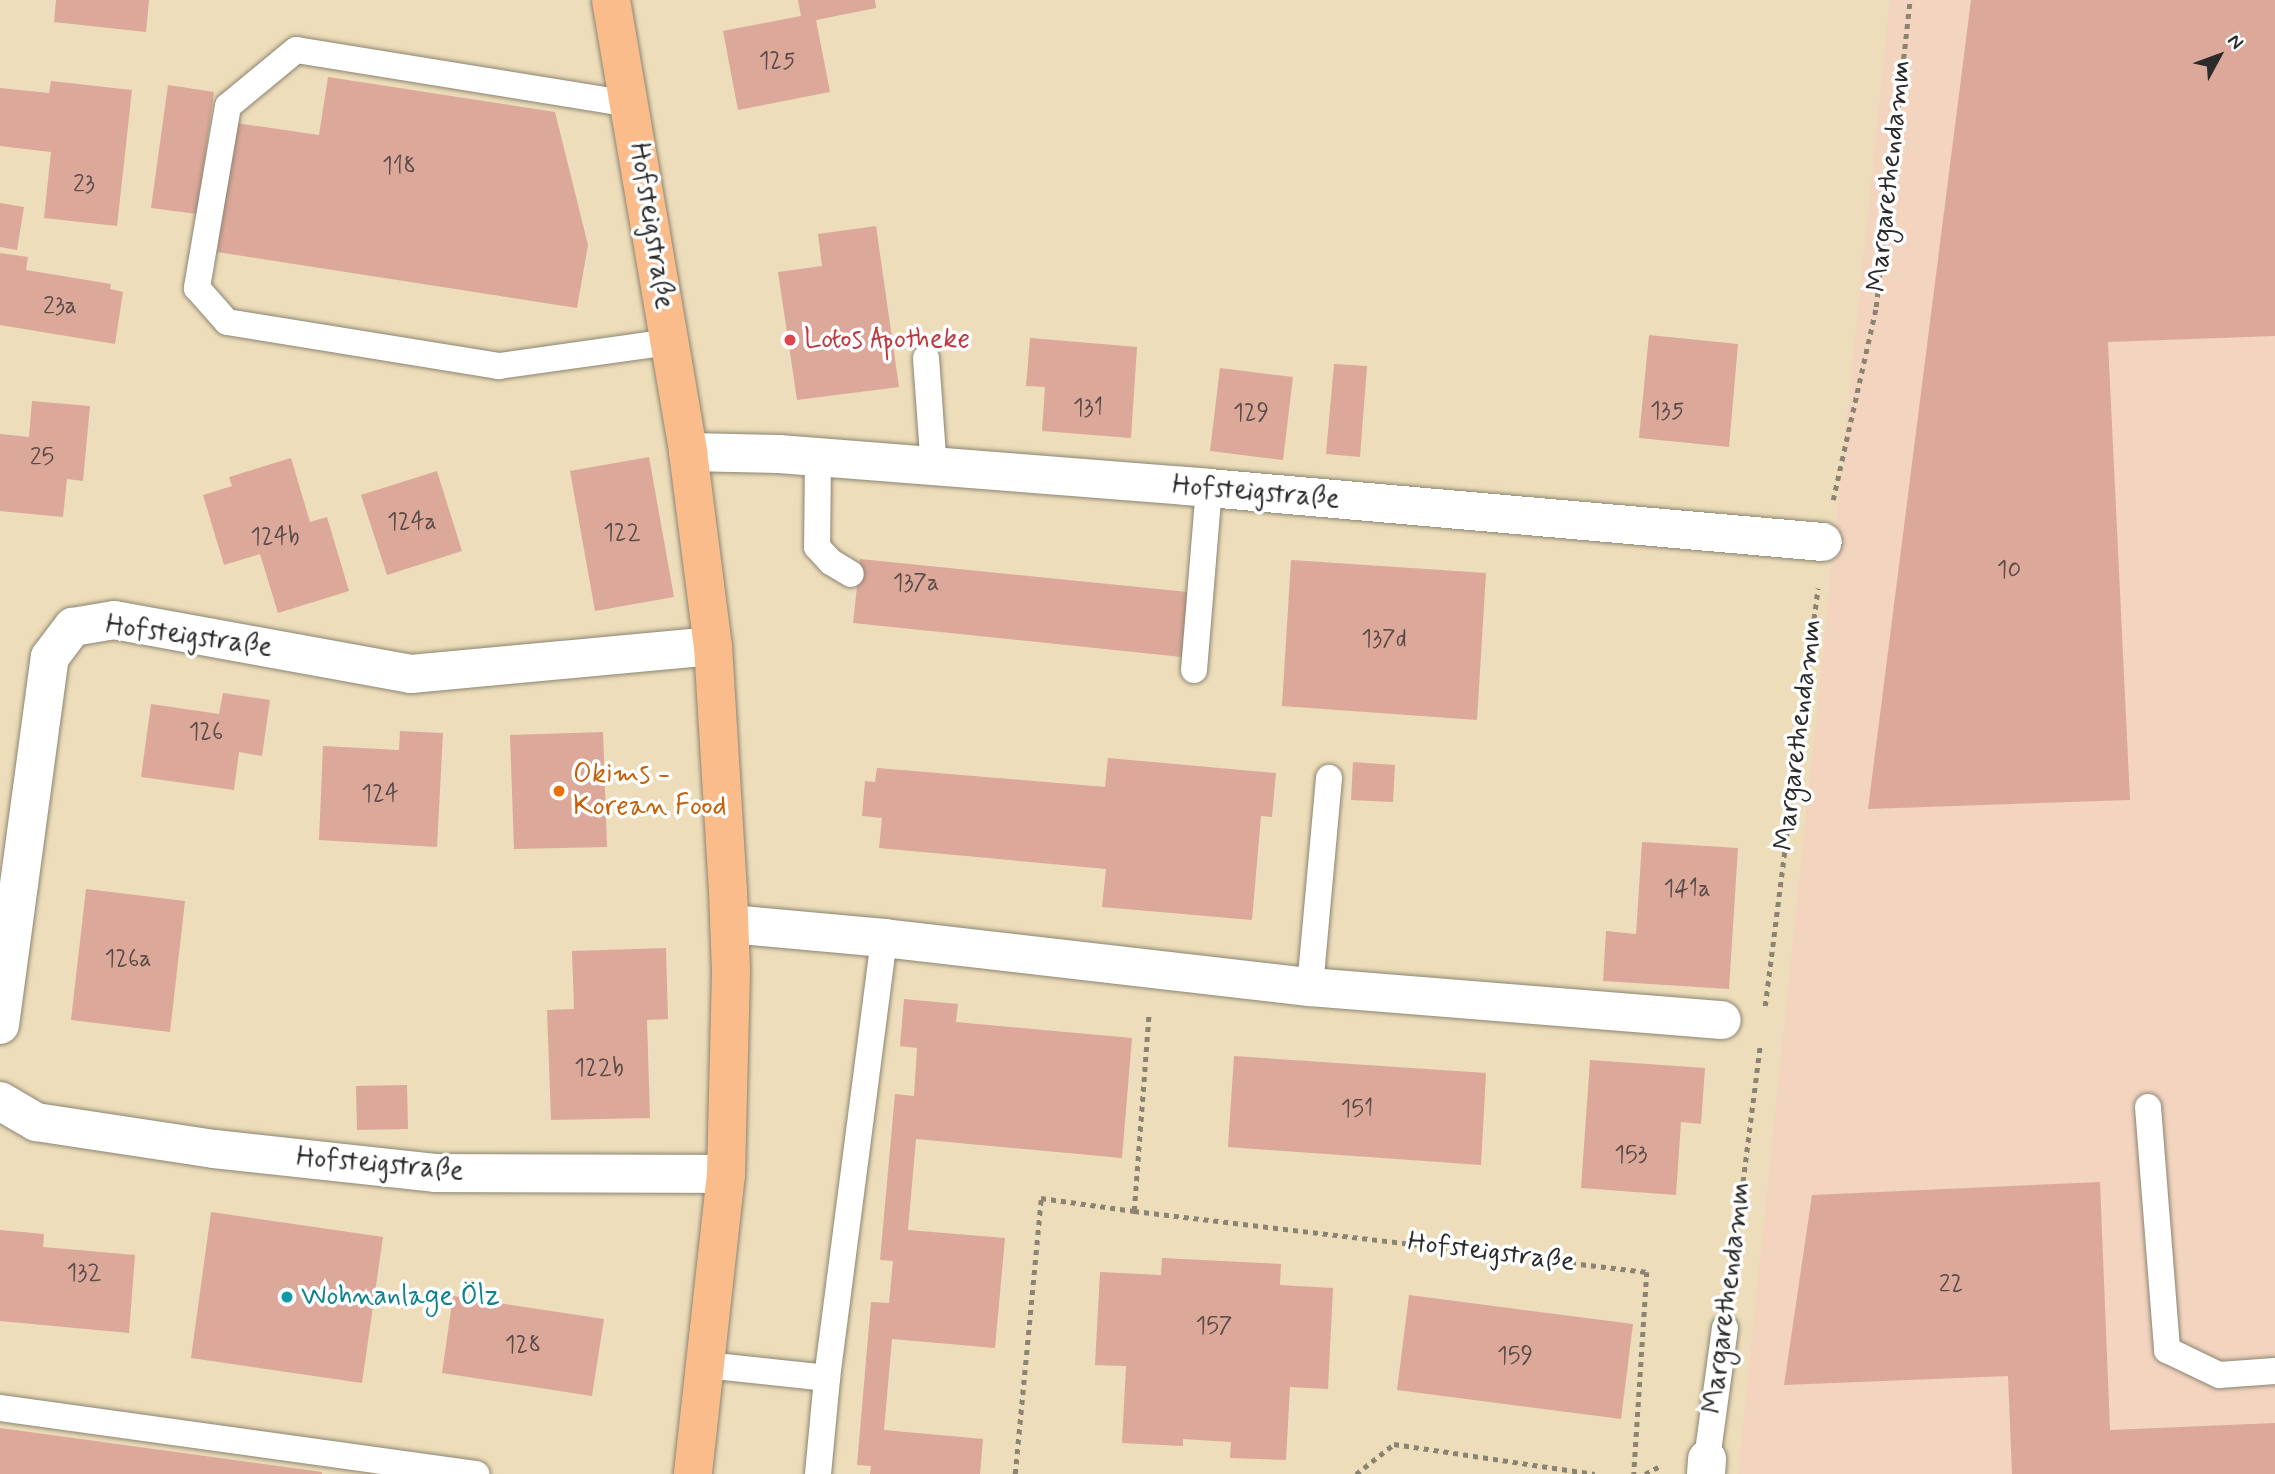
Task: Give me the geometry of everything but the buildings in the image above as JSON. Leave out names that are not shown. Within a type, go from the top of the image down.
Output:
[{"type":"main road","name":"Hofsteigstraße","points":[[611,0],[688,452],[713,646],[730,924],[726,1174],[693,1474]]},
{"type":"street","name":"Hofsteigstraße","points":[[688,452],[818,458],[1209,488],[1823,542]]},
{"type":"street","name":"Hofsteigstraße","points":[[0,1026],[50,657],[73,626],[114,620],[411,674],[713,646]]},
{"type":"street","points":[[730,924],[884,938],[1310,987],[1722,1020]]},
{"type":"street","name":"Hofsteigstraße","points":[[0,1101],[36,1122],[214,1149],[435,1173],[726,1174]]},
{"type":"lane","points":[[630,104],[296,50],[228,106],[197,288],[227,322],[499,366],[670,342]]},
{"type":"lane","points":[[926,358],[934,468]]},
{"type":"lane","points":[[818,458],[817,547],[831,562],[851,574]]},
{"type":"lane","points":[[1194,670],[1209,488]]},
{"type":"lane","points":[[1310,987],[1329,778]]},
{"type":"lane","points":[[818,1474],[827,1378],[884,938]]},
{"type":"lane","points":[[2148,1107],[2167,1350],[2219,1375],[2275,1371]]},
{"type":"lane","name":"Margarethendamm","points":[[1706,1467],[1725,1328]]},
{"type":"lane","points":[[706,1365],[827,1378]]},
{"type":"lane","points":[[0,1408],[476,1474]]},
{"type":"path","name":"Margarethendamm","points":[[1765,1011],[1823,542],[1876,307],[1910,0]]},
{"type":"path","points":[[1133,1211],[1153,970]]},
{"type":"path","name":"Margarethendamm","points":[[1725,1328],[1761,1038]]},
{"type":"path","name":"Hofsteigstraße","points":[[1015,1474],[1041,1198],[1647,1272],[1634,1474]]},
{"type":"path","points":[[1356,1474],[1394,1444],[1595,1474]]},
{"type":"shaded area","points":[[1890,0],[2275,0],[2275,1474],[1738,1474]]},
{"type":"place","name":"Lotos Apotheke","points":[[790,340]]},
{"type":"place","name":"Okims - Korean Food","points":[[559,791]]},
{"type":"place","name":"Wohnanlage Ölz","points":[[287,1297]]}]
